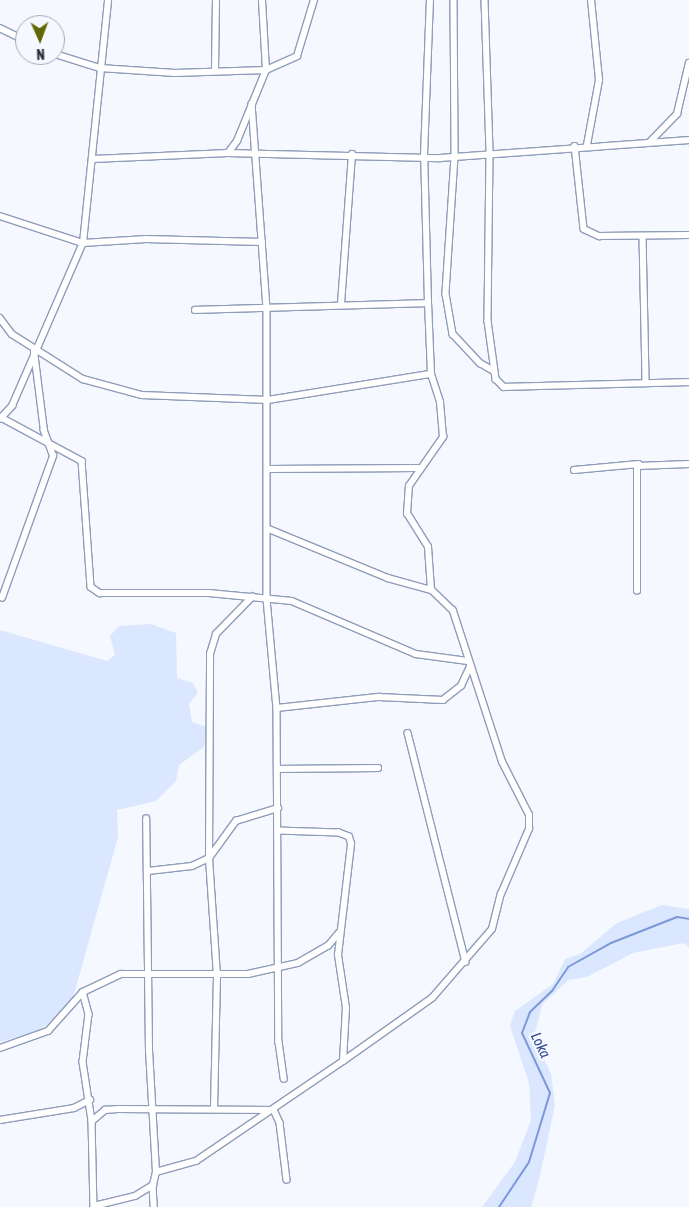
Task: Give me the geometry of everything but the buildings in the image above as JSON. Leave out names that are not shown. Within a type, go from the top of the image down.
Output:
[{"type":"street","points":[[108,0],[83,243],[34,350],[12,406],[1,418],[82,461],[91,587],[100,593],[252,597],[292,601],[416,654],[469,664]]},
{"type":"street","points":[[215,70],[216,0]]},
{"type":"street","points":[[228,153],[266,70],[262,0]]},
{"type":"street","points":[[65,57],[100,68],[175,73],[215,70],[266,70],[296,56],[314,0]]},
{"type":"street","points":[[430,0],[424,155],[428,303],[431,374],[440,402],[443,437],[418,468],[406,494],[407,514],[428,546],[431,590]]},
{"type":"street","points":[[454,0],[455,157],[446,294],[453,334],[472,357],[494,371]]},
{"type":"street","points":[[485,0],[490,154],[488,321],[494,371],[504,387],[689,382]]},
{"type":"street","points":[[587,145],[599,80],[591,0]]},
{"type":"street","points":[[0,28],[15,35]]},
{"type":"street","points":[[650,142],[677,114],[689,63]]},
{"type":"street","points":[[252,104],[267,308],[269,529],[267,599],[278,708],[279,1042],[284,1079]]},
{"type":"street","points":[[93,159],[228,153],[455,157],[587,145],[689,140]]},
{"type":"street","points":[[575,146],[584,229],[599,236],[689,235]]},
{"type":"street","points":[[341,304],[352,154]]},
{"type":"street","points":[[0,216],[83,243],[146,240],[262,242]]},
{"type":"street","points":[[643,236],[646,383]]},
{"type":"street","points":[[195,310],[341,304],[428,303]]},
{"type":"street","points":[[0,318],[34,350],[82,379],[128,393],[268,400],[431,374]]},
{"type":"street","points":[[2,598],[41,498],[53,456],[44,431],[34,350]]},
{"type":"street","points":[[574,470],[639,464],[689,464]]},
{"type":"street","points":[[637,591],[635,474],[639,464]]},
{"type":"street","points":[[268,469],[418,468]]},
{"type":"street","points":[[156,1172],[196,1161],[274,1110],[432,998],[466,962],[492,929],[529,822],[502,762],[452,611],[431,590],[388,578],[269,529]]},
{"type":"street","points":[[214,1109],[217,976],[209,858],[210,654],[216,634],[252,597]]},
{"type":"street","points":[[278,708],[379,697],[443,700],[461,686],[469,664]]},
{"type":"street","points":[[408,732],[466,962]]},
{"type":"street","points":[[277,769],[378,768]]},
{"type":"street","points":[[148,871],[192,866],[209,858],[236,821],[278,808]]},
{"type":"street","points":[[146,819],[152,1110],[156,1172],[153,1185],[154,1207]]},
{"type":"street","points":[[278,832],[349,837],[339,933],[346,1008],[344,1061]]},
{"type":"street","points":[[0,1048],[48,1030],[83,992],[121,974],[150,971],[217,976],[280,968],[328,946],[339,933]]},
{"type":"street","points":[[83,992],[89,1032],[83,1062],[92,1121],[94,1206],[135,1196],[153,1185]]},
{"type":"street","points":[[0,1120],[74,1108],[90,1100]]},
{"type":"street","points":[[92,1121],[105,1110],[274,1110]]},
{"type":"street","points":[[274,1110],[280,1123],[287,1180]]},
{"type":"shaded area","points":[[151,624],[176,633],[177,678],[193,683],[198,693],[189,704],[192,722],[207,727],[204,747],[179,765],[176,781],[156,801],[117,810],[118,837],[71,1005],[39,1031],[0,1042],[0,630],[107,661],[115,655],[110,636],[119,626]]},
{"type":"shaded area","points":[[662,905],[689,909],[689,947],[684,943],[633,953],[587,977],[569,980],[543,1003],[534,1036],[551,1074],[555,1105],[539,1180],[531,1207],[482,1207],[515,1162],[531,1120],[529,1083],[510,1026],[515,1011],[553,984],[565,959],[580,954],[617,923]]},
{"type":"waterway","name":"Loka","points":[[499,1207],[529,1162],[550,1093],[522,1033],[530,1012],[552,991],[568,967],[611,943],[677,917],[689,919]]}]
